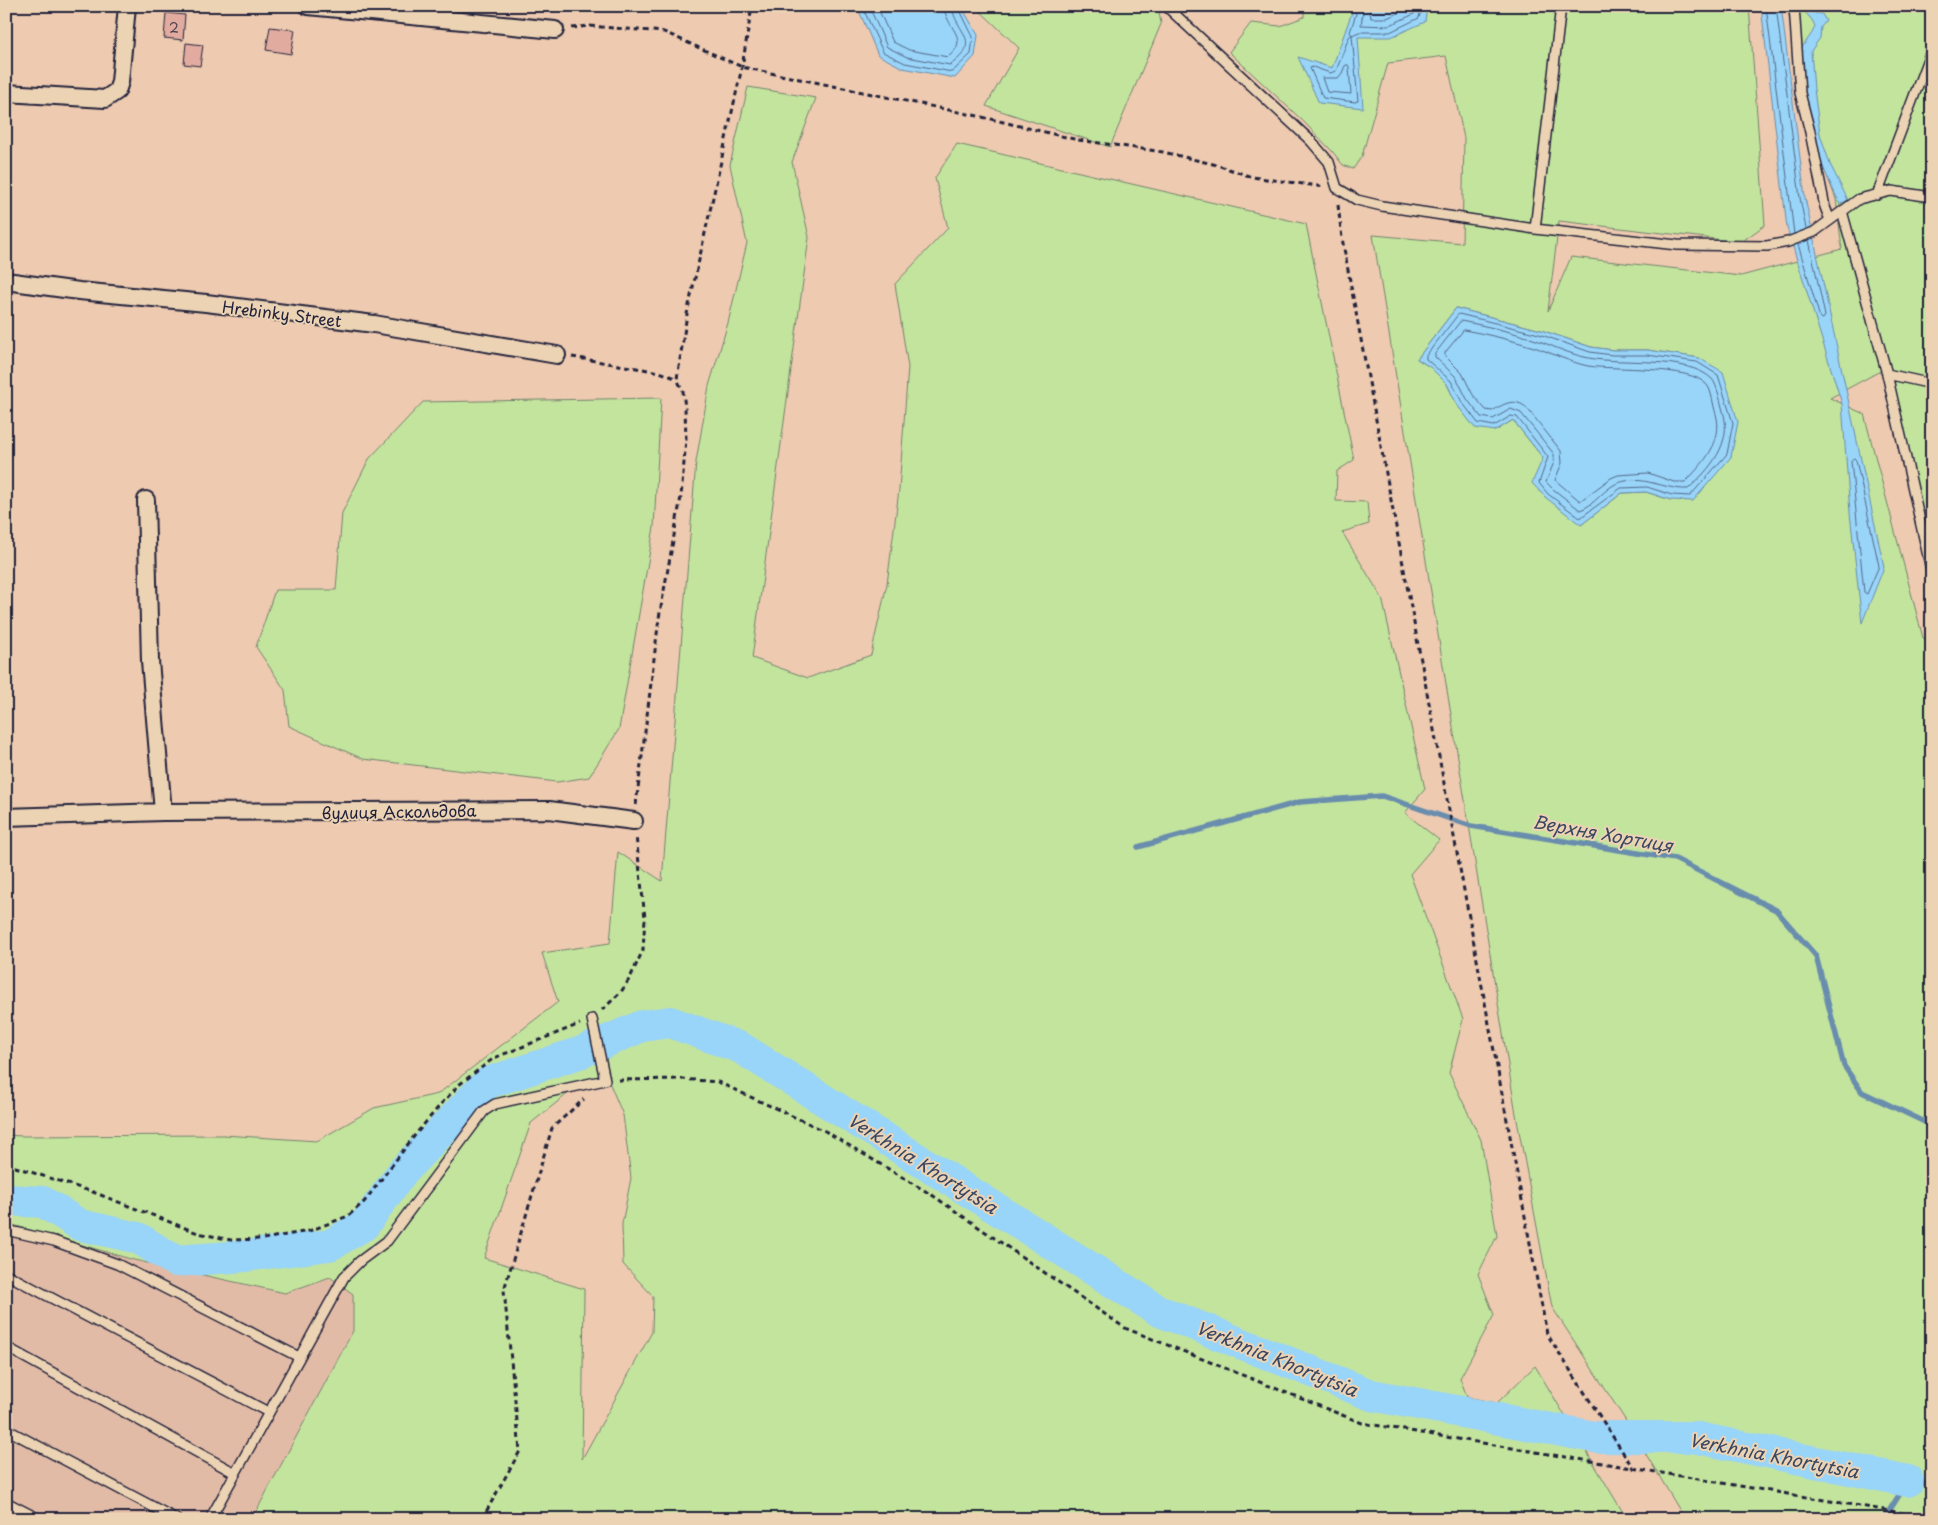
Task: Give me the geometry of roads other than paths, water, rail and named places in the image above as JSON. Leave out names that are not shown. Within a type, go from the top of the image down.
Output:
[{"type":"street","points":[[6,93],[105,99],[117,91],[120,82],[127,6]]},
{"type":"street","points":[[308,6],[555,30]]},
{"type":"street","name":"Hrebinky Street","points":[[6,281],[374,324],[557,355]]},
{"type":"street","points":[[146,500],[150,661],[163,812]]},
{"type":"street","name":"вулиця Аскольдова","points":[[6,817],[163,812],[549,810],[634,821]]},
{"type":"lane","points":[[1166,6],[1311,141],[1329,162],[1337,188],[1357,200],[1382,206],[1535,229],[1677,245],[1767,246],[1788,242],[1814,232],[1859,199],[1891,191],[1932,197]]},
{"type":"lane","points":[[1535,229],[1561,6]]},
{"type":"lane","points":[[1794,6],[1800,93],[1825,207],[1830,220]]},
{"type":"lane","points":[[1877,195],[1932,48]]},
{"type":"lane","points":[[1842,211],[1887,374],[1932,574]]},
{"type":"lane","points":[[1887,374],[1932,384]]},
{"type":"lane","points":[[210,1519],[344,1277],[360,1261],[387,1241],[484,1111],[495,1104],[605,1080],[592,1019]]},
{"type":"lane","points":[[6,1230],[54,1241],[117,1264],[299,1357]]},
{"type":"lane","points":[[6,1274],[268,1412]]},
{"type":"lane","points":[[6,1347],[235,1473]]},
{"type":"lane","points":[[6,1429],[176,1519]]},
{"type":"lane","points":[[6,1502],[39,1519]]},
{"type":"water","points":[[857,6],[961,6],[978,35],[975,56],[955,78],[903,68],[878,55]]},
{"type":"water","points":[[1349,6],[1427,6],[1425,22],[1391,37],[1358,37],[1363,108],[1319,103],[1298,57],[1332,68],[1352,12]]},
{"type":"water","points":[[1761,6],[1781,6],[1805,198],[1884,567],[1862,623],[1850,513],[1842,404],[1787,228]]},
{"type":"water","points":[[1800,6],[1807,6],[1814,13],[1822,14],[1826,21],[1821,27],[1820,38],[1811,51],[1820,134],[1830,164],[1848,200],[1840,204],[1825,173],[1813,140],[1804,106],[1799,58],[1802,48],[1815,26]]},
{"type":"water","points":[[1456,308],[1541,330],[1591,347],[1613,350],[1648,350],[1699,358],[1723,372],[1738,422],[1731,457],[1693,501],[1671,500],[1646,492],[1622,493],[1581,525],[1545,497],[1532,483],[1543,458],[1513,420],[1495,431],[1475,428],[1457,405],[1447,384],[1430,367],[1417,359]]},
{"type":"waterway","name":"Верхня Хортиця","points":[[1138,847],[1300,802],[1382,796],[1471,826],[1675,859],[1776,910],[1816,956],[1844,1066],[1862,1092],[1929,1124],[1932,1130]]},
{"type":"waterway","name":"Verkhnia Khortytsia","points":[[6,1200],[43,1202],[80,1225],[138,1238],[175,1261],[246,1256],[330,1245],[364,1225],[403,1171],[487,1083],[582,1052],[642,1026],[670,1022],[741,1048],[1159,1311],[1371,1395],[1594,1437],[1693,1437],[1908,1481]]},
{"type":"waterway","points":[[1884,1519],[1908,1481],[1932,1484]]}]
